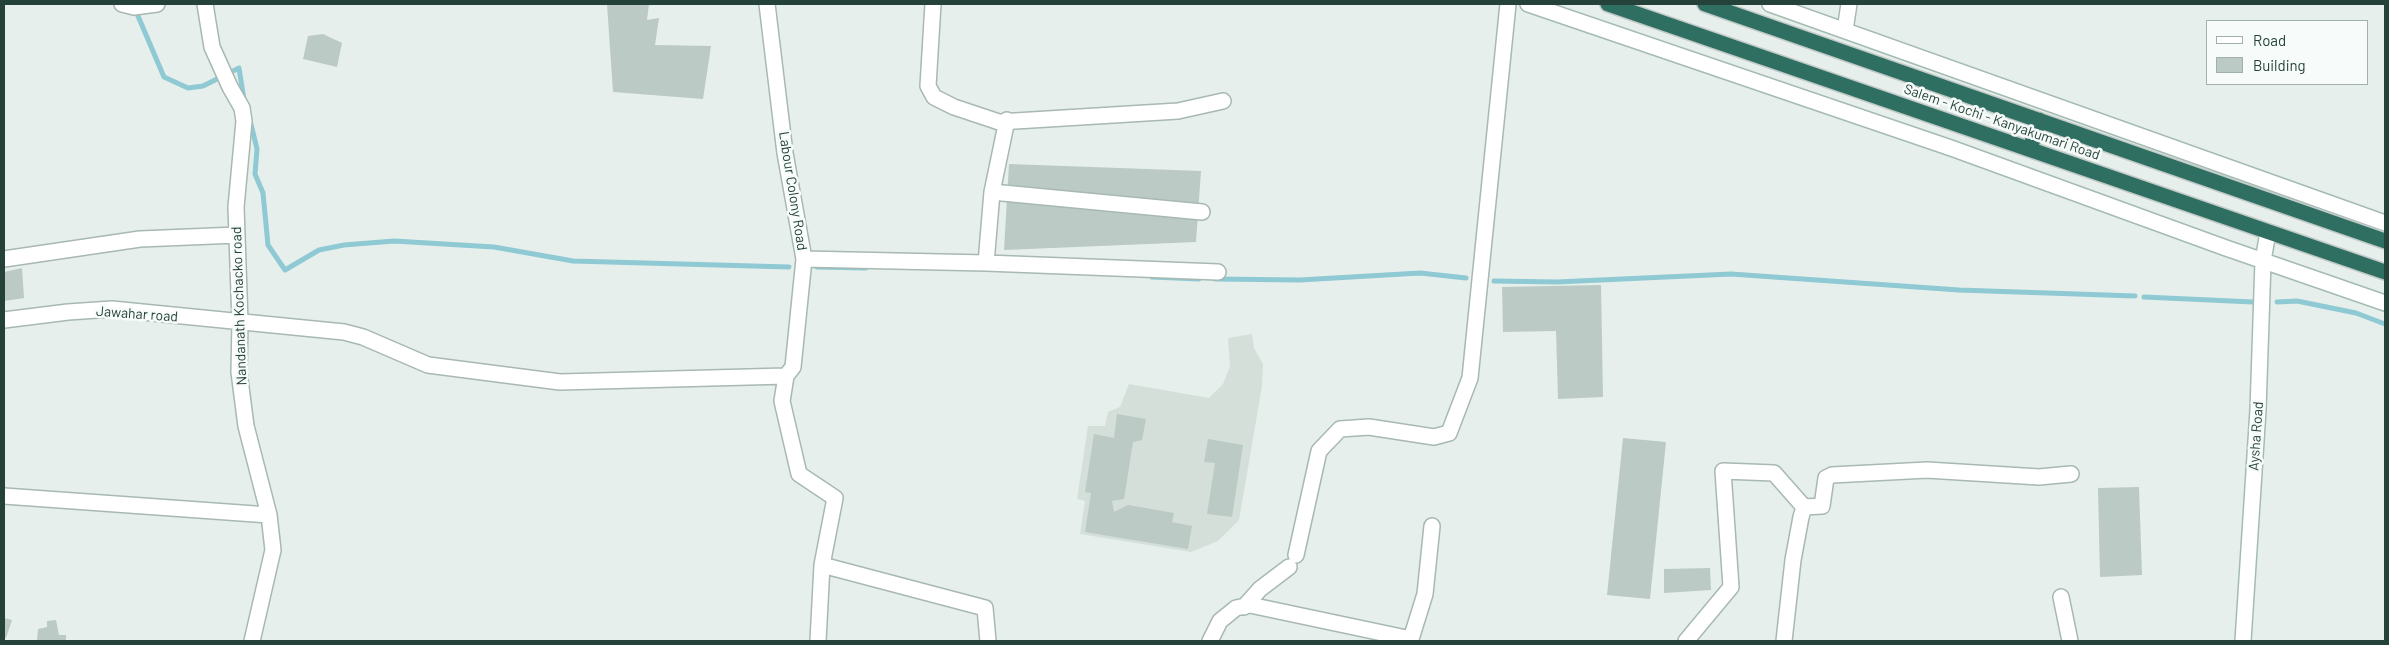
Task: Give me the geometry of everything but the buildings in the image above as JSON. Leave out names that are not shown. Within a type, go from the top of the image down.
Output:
[{"type":"highway","name":"Salem - Kochi - Kanyakumari Road","points":[[1608,4],[2385,272]]},
{"type":"highway","name":"Salem - Kochi - Kanyakumari Road","points":[[1705,4],[2385,241]]},
{"type":"highway","points":[[2030,149],[2039,120]]},
{"type":"street","points":[[126,5],[157,4]]},
{"type":"street","name":"Nandanath Kochacko road","points":[[205,4],[212,47],[225,79],[242,108],[244,121],[236,207],[240,322],[239,372],[246,426],[269,515],[273,550],[252,641]]},
{"type":"street","name":"Labour Colony Road","points":[[767,4],[785,153],[804,259],[793,367],[786,376]]},
{"type":"street","points":[[934,4],[928,86],[934,97],[999,122],[1007,120],[1113,116],[1178,111],[1223,100]]},
{"type":"street","points":[[1244,607],[1260,589],[1292,561],[1319,451],[1340,429],[1369,427],[1434,438],[1449,433],[1470,378],[1508,4]]},
{"type":"street","points":[[1528,4],[1951,148],[2385,303]]},
{"type":"street","points":[[1770,4],[2385,223]]},
{"type":"street","points":[[1845,30],[1850,4]]},
{"type":"street","points":[[986,262],[992,192],[1007,120]]},
{"type":"street","points":[[992,192],[1202,212]]},
{"type":"street","name":"Aysha Road","points":[[2243,641],[2258,410],[2263,261],[2268,232]]},
{"type":"street","points":[[4,259],[140,239],[237,235]]},
{"type":"street","points":[[804,259],[986,262],[1218,272]]},
{"type":"street","name":"Jawahar road","points":[[4,320],[112,309],[344,332],[363,337],[428,365],[560,382],[786,376]]},
{"type":"street","points":[[786,376],[782,401],[799,474],[835,498],[822,565],[818,641]]},
{"type":"street","points":[[1804,507],[1822,506],[1826,478],[1832,476],[1927,470],[2039,477],[2071,474]]},
{"type":"street","points":[[1686,641],[1731,587],[1723,471],[1774,473],[1804,507]]},
{"type":"street","points":[[4,496],[269,515]]},
{"type":"street","points":[[1784,641],[1793,560],[1804,507]]},
{"type":"street","points":[[1210,641],[1220,621],[1236,608],[1250,606],[1402,640],[1411,639],[1415,633],[1425,594],[1432,526]]},
{"type":"street","points":[[822,565],[985,608],[988,641]]},
{"type":"street","points":[[2061,597],[2070,641]]},
{"type":"shaded area","points":[[1252,334],[1254,348],[1263,364],[1262,386],[1239,520],[1218,541],[1191,552],[1080,534],[1085,501],[1077,499],[1088,426],[1105,426],[1108,412],[1120,407],[1129,384],[1209,398],[1223,384],[1230,366],[1228,338]]},
{"type":"waterway","points":[[135,9],[164,77],[188,88],[203,86],[239,68],[244,100]]},
{"type":"waterway","points":[[250,120],[257,149],[255,174],[263,193],[268,245],[285,270],[319,250],[344,245],[394,241],[494,247],[573,261],[789,267]]},
{"type":"waterway","points":[[817,267],[866,268]]},
{"type":"waterway","points":[[1215,279],[1300,280],[1420,273],[1466,278]]},
{"type":"waterway","points":[[1494,281],[1557,282],[1731,274],[1959,290],[2135,296]]},
{"type":"waterway","points":[[1152,277],[1199,279]]},
{"type":"waterway","points":[[2144,297],[2253,302]]},
{"type":"waterway","points":[[2277,302],[2297,301],[2356,313],[2385,324]]}]
